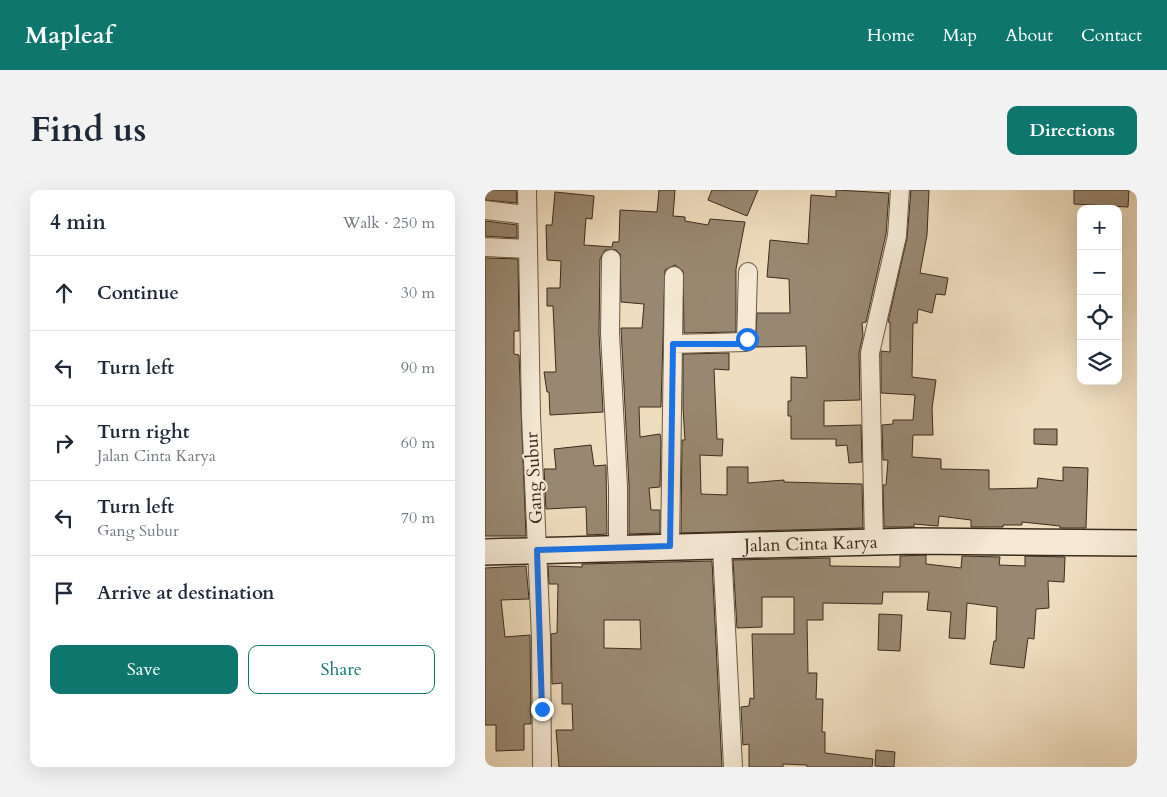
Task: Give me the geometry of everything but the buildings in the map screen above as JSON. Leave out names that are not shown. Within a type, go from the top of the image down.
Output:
[{"type":"street","name":"Gang Subur","points":[[527,190],[531,416],[541,637],[542,767]]},
{"type":"street","points":[[874,543],[870,353],[897,236],[900,190]]},
{"type":"street","points":[[485,210],[526,215]]},
{"type":"street","points":[[485,247],[528,249]]},
{"type":"street","points":[[611,259],[610,333],[618,487],[618,548]]},
{"type":"street","points":[[673,344],[746,342],[748,272]]},
{"type":"street","points":[[670,546],[673,276]]},
{"type":"street","name":"Jalan Cinta Karya","points":[[485,552],[670,546],[722,548],[1055,540],[1137,543]]},
{"type":"street","points":[[722,548],[733,767]]},
{"type":"route","points":[[542,709],[537,550],[670,546],[673,344],[743,344],[747,339]]}]
